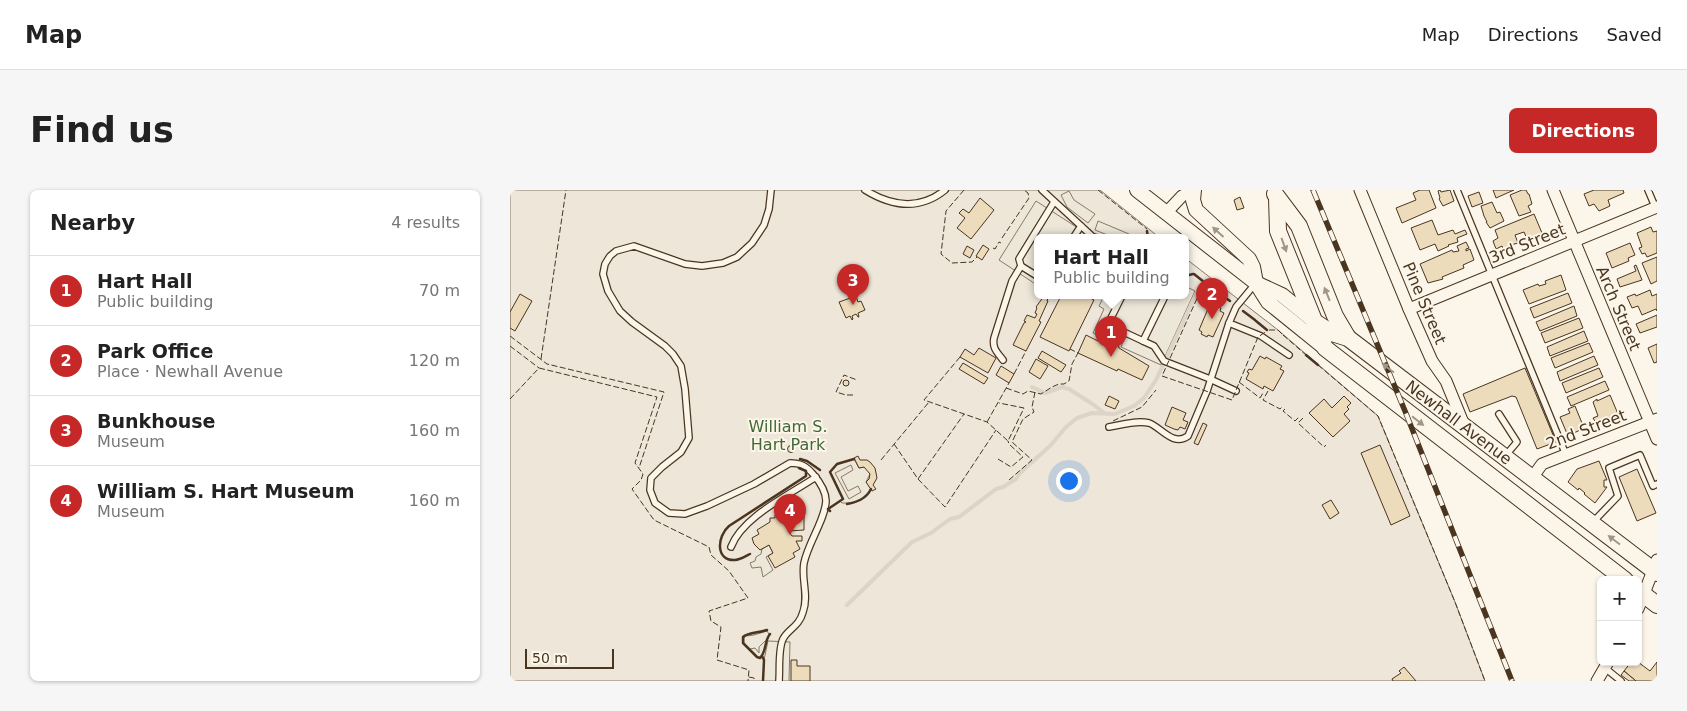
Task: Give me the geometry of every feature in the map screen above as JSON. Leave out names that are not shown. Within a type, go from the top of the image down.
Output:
[{"type":"main road","points":[[1276,194],[1278,231],[1325,348]]},
{"type":"main road","points":[[1276,194],[1299,226],[1335,316],[1348,338]]},
{"type":"main road","name":"Newhall Avenue","points":[[1315,322],[1332,333],[1348,338],[1592,523],[1656,568]]},
{"type":"main road","name":"Newhall Avenue","points":[[1325,348],[1621,576]]},
{"type":"main road","points":[[1642,599],[1657,605]]},
{"type":"street","points":[[1166,213],[1182,196],[1194,190]]},
{"type":"street","points":[[1194,190],[1193,198],[1196,210],[1249,260],[1253,267],[1256,283]]},
{"type":"street","name":"Pine Street","points":[[1360,190],[1432,361],[1446,381],[1465,426]]},
{"type":"street","name":"Arch Street","points":[[1552,190],[1653,420],[1657,439]]},
{"type":"street","name":"Newhall Avenue","points":[[1143,192],[1189,234]]},
{"type":"street","name":"3rd Street","points":[[1409,309],[1656,209]]},
{"type":"street","name":"Newhall Avenue","points":[[1189,234],[1256,283],[1282,295],[1315,322]]},
{"type":"street","name":"Newhall Avenue","points":[[1256,283],[1264,297],[1273,307],[1325,348]]},
{"type":"street","name":"2nd Street","points":[[1532,478],[1542,464],[1653,420]]},
{"type":"street","points":[[1642,594],[1656,568]]},
{"type":"street","points":[[1597,681],[1605,666]]},
{"type":"lane","points":[[771,190],[769,209],[764,225],[752,243],[737,257],[723,263],[702,266],[685,264],[634,246],[616,251],[610,256],[605,264],[603,274],[608,291],[620,311],[665,346],[681,366],[689,438],[681,452],[651,478],[650,490],[656,504],[669,513],[686,514],[754,484],[790,463],[805,465],[816,477],[823,491],[826,500],[819,523],[806,552],[804,564],[806,596],[804,611],[798,623],[785,636],[781,645],[779,681]]},
{"type":"lane","points":[[864,190],[879,198],[906,204],[932,199],[945,190]]},
{"type":"lane","points":[[1042,190],[1092,234]]},
{"type":"lane","points":[[1457,190],[1566,455]]},
{"type":"lane","points":[[1648,190],[1656,209]]},
{"type":"lane","points":[[1034,234],[1054,202]]},
{"type":"lane","points":[[1076,234],[1081,226]]},
{"type":"lane","points":[[1003,360],[994,350],[994,338],[1012,281],[1020,266],[1019,259],[1034,235]]},
{"type":"lane","points":[[1020,266],[1034,274]]},
{"type":"lane","points":[[1108,426],[1137,422],[1145,423],[1174,438],[1184,439],[1188,436],[1207,391],[1236,307],[1256,283]]},
{"type":"lane","points":[[1120,299],[1110,320],[1110,324],[1113,327],[1154,346],[1164,361],[1236,391]]},
{"type":"lane","points":[[1143,341],[1164,299]]},
{"type":"lane","points":[[1230,323],[1261,336],[1289,355]]},
{"type":"lane","points":[[1499,414],[1517,442],[1504,457]]},
{"type":"lane","points":[[1592,523],[1618,496],[1609,468],[1640,455],[1653,486],[1657,484]]},
{"type":"lane","points":[[731,548],[738,533],[756,516],[816,477]]},
{"type":"lane","points":[[1607,666],[1621,681]]},
{"type":"green space","name":"William S. Hart Park","points":[[510,190],[1100,190],[1155,234],[1034,234],[1034,299],[1189,299],[1189,261],[1278,330],[1378,416],[1455,602],[1485,681],[510,681]]},
{"type":"shaded area","points":[[1069,191],[1074,200],[1095,214],[1088,223],[1067,207],[1061,195]]},
{"type":"shaded area","points":[[1036,201],[1081,230],[1078,234],[1034,234],[1034,283],[999,260]]},
{"type":"shaded area","points":[[1098,221],[1129,234],[1105,234],[1095,230]]},
{"type":"shaded area","points":[[1189,288],[1195,291],[1161,365],[1121,347],[1125,337],[1114,333],[1110,341],[1093,333],[1104,309],[1099,306],[1102,299],[1189,299]]},
{"type":"shaded area","points":[[854,459],[859,468],[864,467],[868,469],[870,474],[866,482],[871,489],[861,500],[854,503],[842,503],[840,501],[843,498],[830,472],[837,464]],"holes":[[[851,465],[853,470],[841,477],[848,491],[858,486],[861,492],[849,499],[835,473]]]},
{"type":"shaded area","points":[[769,545],[773,553],[766,557],[773,570],[763,577],[761,567],[752,568],[750,563],[755,561],[756,557],[761,554],[762,549]]},
{"type":"shaded area","points":[[767,631],[769,634],[767,641],[759,647],[759,653],[755,648],[750,649],[744,643],[746,636]]},
{"type":"shaded area","points":[[768,641],[790,642],[789,681],[763,681],[764,660]]},
{"type":"building","points":[[1420,190],[1429,190],[1436,208],[1402,223],[1396,208],[1416,200],[1413,193]]},
{"type":"building","points":[[1440,190],[1441,192],[1450,190],[1454,201],[1443,206],[1439,199],[1438,191]]},
{"type":"building","points":[[1493,190],[1514,190],[1496,198]]},
{"type":"building","points":[[1526,190],[1529,194],[1532,204],[1528,206],[1531,212],[1519,216],[1510,195]]},
{"type":"building","points":[[1594,190],[1623,190],[1624,193],[1608,200],[1610,206],[1599,211],[1594,204],[1589,206],[1584,194]]},
{"type":"building","points":[[1479,192],[1483,203],[1472,207],[1468,196]]},
{"type":"building","points":[[1240,197],[1244,208],[1237,210],[1234,200]]},
{"type":"building","points":[[980,198],[994,210],[971,239],[957,228],[965,218],[959,213],[963,209],[969,213]]},
{"type":"building","points":[[1492,202],[1497,213],[1500,212],[1504,221],[1490,228],[1481,206]]},
{"type":"building","points":[[1534,214],[1542,233],[1527,239],[1524,232],[1515,235],[1518,243],[1511,245],[1511,247],[1503,249],[1502,246],[1496,249],[1493,241],[1498,238],[1495,230]]},
{"type":"building","points":[[1432,220],[1438,235],[1453,230],[1455,234],[1465,230],[1467,234],[1457,238],[1458,242],[1438,251],[1435,244],[1420,250],[1411,228]]},
{"type":"building","points":[[1651,227],[1653,232],[1657,231],[1657,253],[1647,257],[1645,253],[1642,254],[1639,248],[1642,247],[1637,233]]},
{"type":"building","points":[[1466,242],[1469,248],[1466,251],[1470,249],[1474,260],[1463,265],[1464,268],[1442,277],[1443,279],[1428,283],[1420,264],[1452,250],[1453,252],[1459,251],[1457,246]]},
{"type":"building","points":[[1630,243],[1635,255],[1628,258],[1629,261],[1612,268],[1606,253]]},
{"type":"building","points":[[983,245],[989,249],[982,260],[976,256]]},
{"type":"building","points":[[967,246],[974,250],[970,258],[963,254]]},
{"type":"building","points":[[1657,257],[1657,281],[1651,284],[1642,263]]},
{"type":"building","points":[[1636,265],[1642,280],[1620,287],[1617,279],[1636,271],[1634,266]]},
{"type":"building","points":[[1561,275],[1566,290],[1529,304],[1523,290],[1538,284],[1539,286],[1546,284],[1545,281]]},
{"type":"building","points":[[1650,290],[1652,296],[1657,294],[1657,311],[1656,309],[1642,315],[1638,306],[1632,308],[1627,297],[1635,294],[1636,296]]},
{"type":"building","points":[[1568,293],[1572,303],[1534,318],[1530,308]]},
{"type":"building","points":[[520,294],[532,301],[515,331],[510,328],[510,312]]},
{"type":"building","points":[[856,296],[858,302],[861,301],[865,310],[858,313],[859,317],[856,314],[852,316],[852,320],[850,316],[846,318],[839,302]]},
{"type":"building","points":[[1042,299],[1048,299],[1039,321],[1041,322],[1026,351],[1013,345],[1026,322],[1024,321],[1027,315],[1035,318],[1037,314],[1035,313],[1036,307]]},
{"type":"building","points":[[1059,299],[1094,300],[1069,351],[1040,337]]},
{"type":"building","points":[[1210,304],[1221,308],[1220,311],[1224,313],[1213,337],[1208,335],[1207,337],[1201,334],[1202,332],[1199,330]]},
{"type":"building","points":[[1574,306],[1577,316],[1540,331],[1536,322]]},
{"type":"building","points":[[1657,315],[1657,327],[1640,333],[1636,324]]},
{"type":"building","points":[[1579,318],[1583,328],[1545,343],[1541,333]]},
{"type":"building","points":[[1584,331],[1588,341],[1550,356],[1547,347]]},
{"type":"building","points":[[1086,335],[1102,343],[1103,340],[1112,344],[1114,342],[1118,344],[1119,348],[1149,366],[1142,380],[1078,353]]},
{"type":"building","points":[[1589,343],[1593,352],[1555,368],[1551,358]]},
{"type":"building","points":[[1657,344],[1657,362],[1654,363],[1648,348]]},
{"type":"building","points":[[979,348],[996,358],[988,373],[960,357],[965,349],[974,355]]},
{"type":"building","points":[[1042,351],[1066,365],[1061,372],[1038,358]]},
{"type":"building","points":[[1260,356],[1265,359],[1266,357],[1282,366],[1280,369],[1284,371],[1273,391],[1264,386],[1263,389],[1246,379],[1249,373],[1247,372],[1249,369],[1252,370]]},
{"type":"building","points":[[1594,356],[1598,365],[1560,381],[1557,372]]},
{"type":"building","points":[[1036,359],[1048,366],[1040,379],[1029,372]]},
{"type":"building","points":[[963,363],[988,378],[984,384],[959,369]]},
{"type":"building","points":[[1001,366],[1014,374],[1009,383],[996,375]]},
{"type":"building","points":[[1525,368],[1556,442],[1537,449],[1516,397],[1512,396],[1470,412],[1463,394]]},
{"type":"building","points":[[1599,368],[1603,377],[1566,393],[1562,383]]},
{"type":"building","points":[[846,380],[849,383],[846,386],[843,383]]},
{"type":"building","points":[[1605,381],[1609,390],[1571,406],[1567,397]]},
{"type":"building","points":[[1610,395],[1618,414],[1596,423],[1593,418],[1598,416],[1593,402]]},
{"type":"building","points":[[1109,396],[1119,401],[1115,409],[1105,405]]},
{"type":"building","points":[[1344,396],[1351,403],[1347,407],[1349,409],[1344,414],[1350,421],[1333,437],[1309,413],[1324,399],[1332,408]]},
{"type":"building","points":[[1575,406],[1584,428],[1568,436],[1560,417],[1570,413],[1568,409]]},
{"type":"building","points":[[1172,407],[1186,413],[1183,420],[1188,422],[1185,429],[1180,427],[1178,430],[1165,425]]},
{"type":"building","points":[[1203,423],[1207,425],[1198,445],[1194,443]]},
{"type":"building","points":[[791,445],[795,449],[791,453],[787,449]]},
{"type":"building","points":[[1380,445],[1410,516],[1391,525],[1361,453]]},
{"type":"building","points":[[858,456],[860,460],[867,460],[875,468],[877,478],[873,485],[876,489],[872,491],[866,482],[870,474],[864,467],[859,468],[854,458]]},
{"type":"building","points":[[1599,461],[1607,480],[1604,480],[1604,487],[1607,487],[1595,503],[1579,488],[1578,490],[1568,482],[1577,469]]},
{"type":"building","points":[[1637,469],[1656,513],[1637,521],[1619,477]]},
{"type":"building","points":[[1331,500],[1339,513],[1330,519],[1322,505]]},
{"type":"building","points":[[775,515],[804,515],[804,530],[788,531],[792,536],[802,536],[802,541],[796,541],[800,549],[793,553],[795,557],[775,568],[768,556],[773,553],[769,545],[760,550],[754,544],[752,538],[759,534],[757,530],[770,522],[770,518],[775,518]]},
{"type":"building","points":[[791,660],[797,660],[797,666],[810,666],[810,681],[791,681]]},
{"type":"building","points":[[1657,662],[1657,681],[1636,681],[1624,671],[1628,666],[1642,665],[1650,671]]},
{"type":"building","points":[[1404,667],[1416,681],[1393,681],[1392,679],[1401,673],[1399,671]]},
{"type":"building","points":[[1624,671],[1636,681],[1629,681],[1621,675]]},
{"type":"waterway","points":[[847,605],[912,542],[931,533],[950,519],[959,517],[996,489],[1016,479],[1077,418],[1092,413],[1115,414],[1134,406],[1144,398],[1156,380],[1196,294]]},
{"type":"waterway","points":[[1032,387],[1045,393],[1062,387],[1069,389],[1104,413]]},
{"type":"railway","points":[[1313,190],[1405,411],[1512,681]]},
{"type":"fence","points":[[541,359],[566,190]]},
{"type":"fence","points":[[964,190],[946,211],[941,254],[952,263],[972,262],[977,257]]},
{"type":"fence","points":[[1002,238],[1029,198],[1028,193],[1024,190]]},
{"type":"fence","points":[[1098,190],[1147,229]]},
{"type":"fence","points":[[993,248],[995,249],[999,242],[1001,243]]},
{"type":"fence","points":[[1204,283],[1162,376],[1232,400],[1258,337],[1267,331]]},
{"type":"fence","points":[[1269,330],[1278,330],[1282,334]]},
{"type":"fence","points":[[1283,335],[1306,355]]},
{"type":"fence","points":[[510,336],[547,364],[664,392],[639,468]]},
{"type":"fence","points":[[510,346],[539,368]]},
{"type":"fence","points":[[1006,388],[1023,394],[1028,391],[1041,394],[1052,387],[1069,381],[1072,364],[1078,353],[1070,349]]},
{"type":"fence","points":[[1014,374],[1026,351]]},
{"type":"fence","points":[[960,357],[924,400],[987,422],[1008,441],[1024,408],[999,403]]},
{"type":"fence","points":[[1318,365],[1378,416],[1455,602],[1485,681]]},
{"type":"fence","points":[[510,399],[539,368],[657,397],[635,463],[643,474],[641,480],[632,489],[654,520],[709,547],[711,555],[729,571],[748,598],[709,611],[711,621],[721,627],[717,660],[749,670],[748,681]]},
{"type":"fence","points":[[853,395],[836,392],[844,375],[857,380]]},
{"type":"fence","points":[[1239,382],[1260,398],[1263,393]]},
{"type":"fence","points":[[987,422],[1009,383]]},
{"type":"fence","points":[[1113,421],[1142,407],[1156,390]]},
{"type":"fence","points":[[1268,391],[1263,400],[1280,409],[1282,407]]},
{"type":"fence","points":[[1009,480],[1032,460],[1012,442],[1023,419],[1034,412],[1032,407],[1035,392]]},
{"type":"fence","points":[[881,460],[929,402]]},
{"type":"fence","points":[[1285,409],[1283,411],[1295,421],[1300,416]]},
{"type":"fence","points":[[918,479],[964,414]]},
{"type":"fence","points":[[1303,418],[1298,423],[1324,447],[1326,445]]},
{"type":"fence","points":[[894,444],[918,479],[945,507],[996,430]]},
{"type":"fence","points":[[998,459],[1011,467],[1023,457],[1008,441]]},
{"type":"fence","points":[[749,677],[754,678],[755,681]]},
{"type":"wall","points":[[1189,275],[1193,274]]},
{"type":"wall","points":[[1194,274],[1204,282]]},
{"type":"wall","points":[[1205,283],[1218,293]]},
{"type":"wall","points":[[1220,294],[1230,301]]},
{"type":"wall","points":[[1243,311],[1255,320]]},
{"type":"wall","points":[[1256,321],[1267,330]]},
{"type":"wall","points":[[1306,355],[1318,365]]},
{"type":"wall","points":[[800,459],[807,461],[820,470]]},
{"type":"wall","points":[[830,511],[828,509],[843,499],[830,472],[837,464],[854,459]]},
{"type":"wall","points":[[750,554],[737,560],[724,557],[721,552],[720,541],[725,530],[806,476],[806,471],[799,468]]},
{"type":"wall","points":[[847,504],[861,500],[871,489]]},
{"type":"wall","points":[[767,630],[745,635],[743,643],[760,658],[770,634]]},
{"type":"wall","points":[[762,656],[764,660],[763,681]]},
{"type":"place","name":"Bunkhouse","points":[[853,305]]},
{"type":"place","name":"Park Office","points":[[1212,319]]},
{"type":"place","name":"Hart Hall","points":[[1111,357]]},
{"type":"place","name":"William S. Hart Museum","points":[[790,535]]}]
